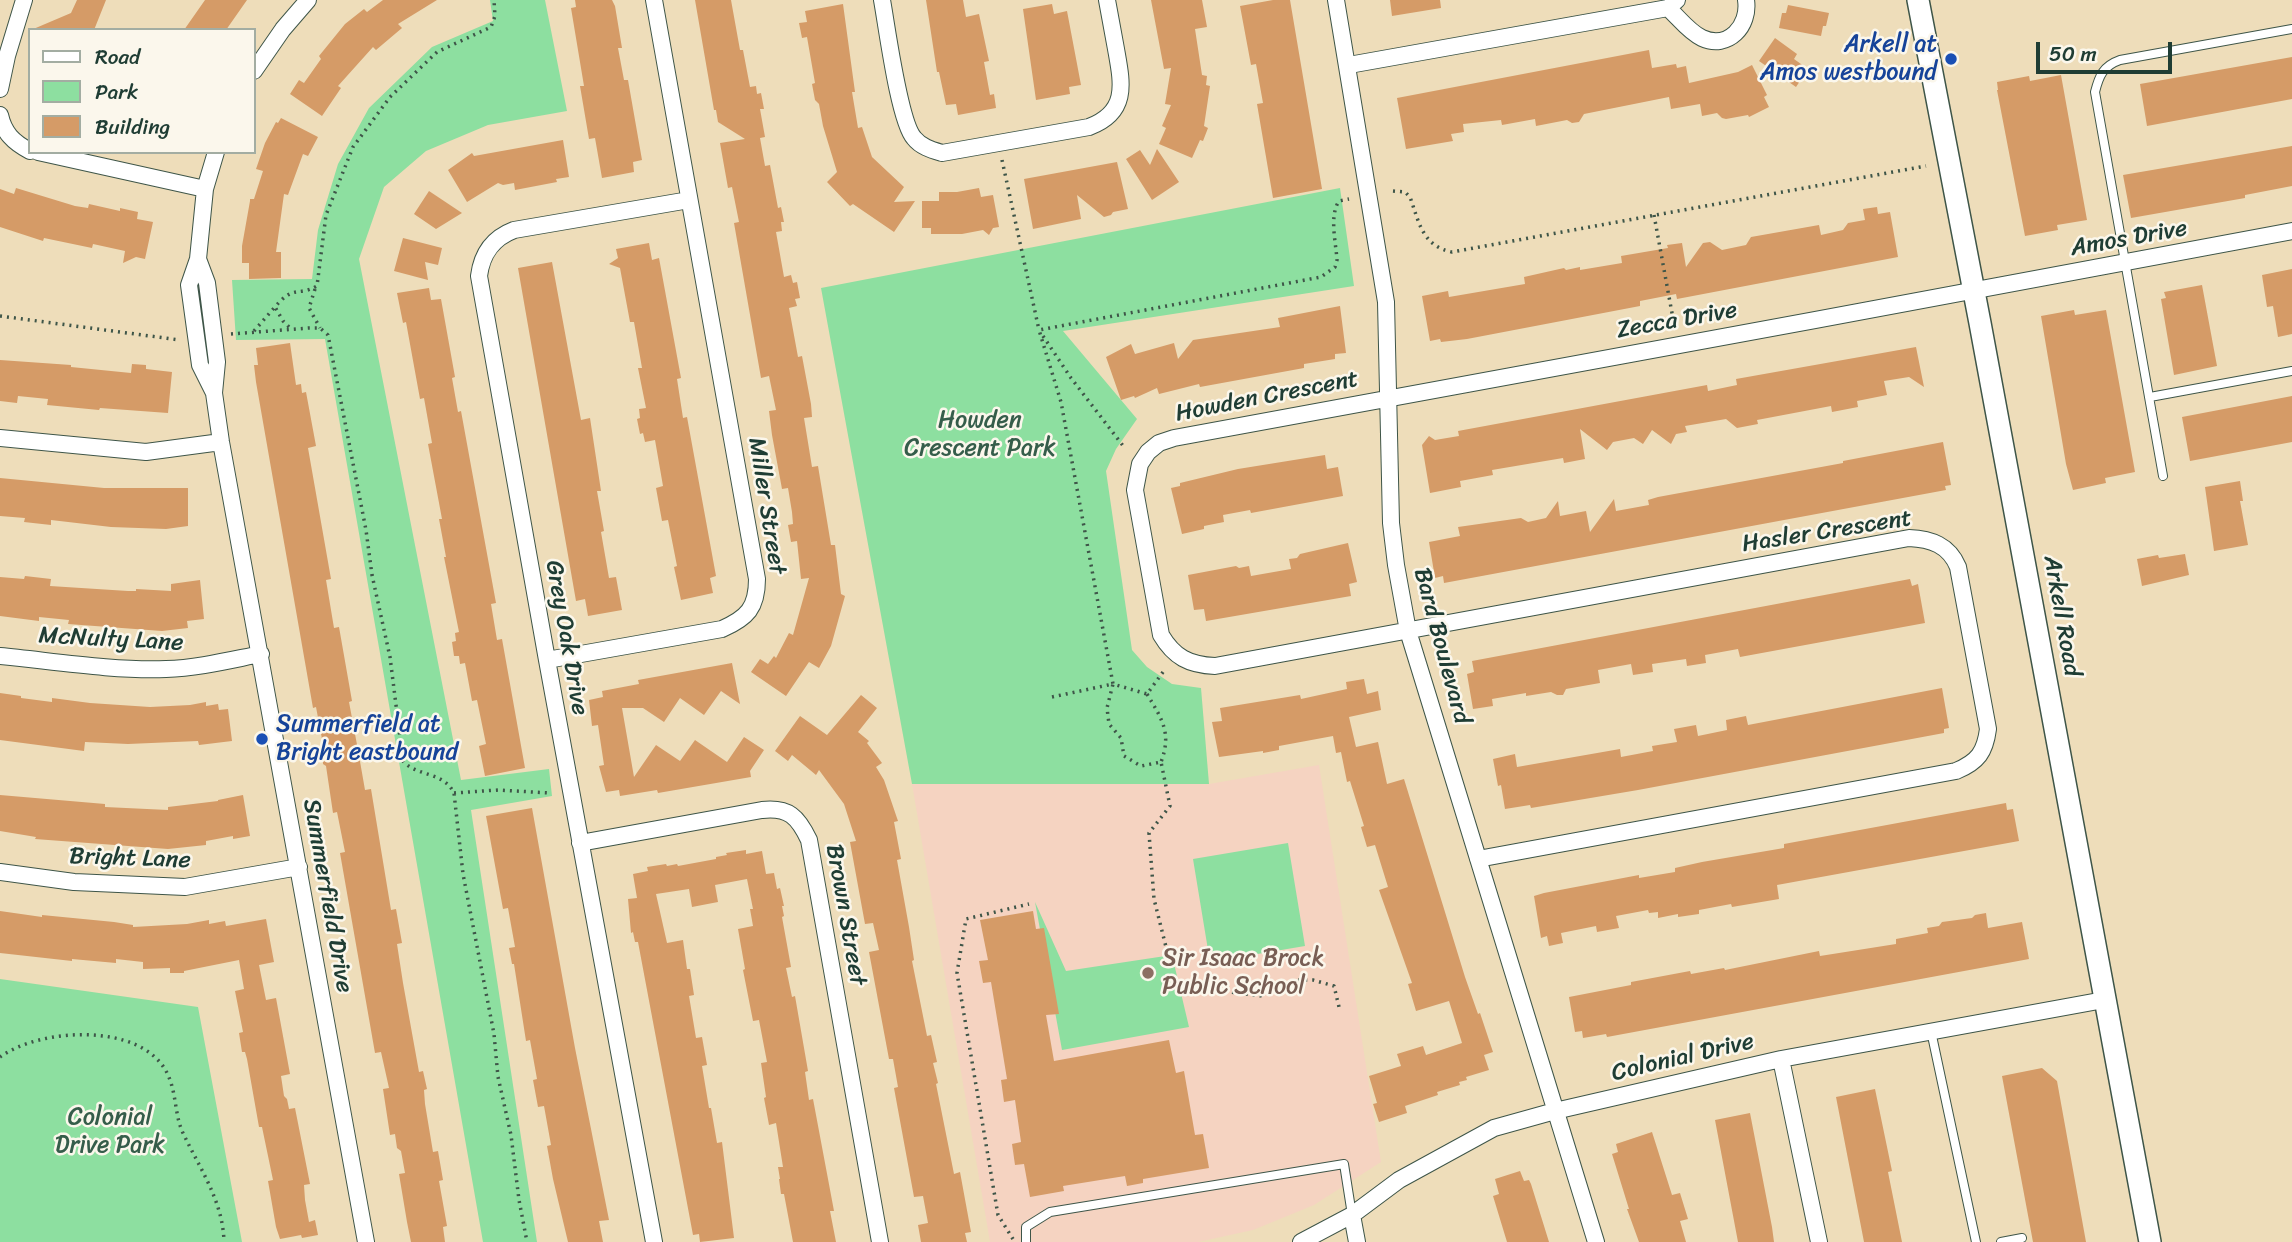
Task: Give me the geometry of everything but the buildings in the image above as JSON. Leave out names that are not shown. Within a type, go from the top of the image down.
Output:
[{"type":"main road","name":"Arkell Road","points":[[1918,0],[2150,1242]]},
{"type":"street","points":[[0,89],[24,0]]},
{"type":"street","points":[[256,68],[283,29],[309,0]]},
{"type":"street","name":"Miller Street","points":[[547,660],[722,629],[738,622],[749,613],[757,592],[757,579],[654,0]]},
{"type":"street","points":[[882,0],[905,121],[915,139],[923,146],[942,153],[1089,127],[1101,122],[1116,108],[1120,99],[1121,76],[1107,0]]},
{"type":"street","name":"Bard Boulevard","points":[[1336,0],[1349,65],[1386,302],[1391,523],[1408,631],[1596,1242]]},
{"type":"street","points":[[1349,65],[1673,4],[1699,37],[1719,40],[1738,32],[1747,15],[1746,0]]},
{"type":"street","points":[[0,115],[10,138],[28,149]]},
{"type":"street","points":[[47,154],[205,188]]},
{"type":"street","name":"Summerfield Drive","points":[[215,154],[205,188],[198,259],[206,283],[217,362],[214,393],[366,1242]]},
{"type":"street","name":"Grey Oak Drive","points":[[654,1242],[479,276],[485,254],[498,238],[514,230],[689,200]]},
{"type":"street","name":"Amos Drive","points":[[1974,290],[2292,231]]},
{"type":"street","name":"Zecca Drive","points":[[1388,397],[1974,290]]},
{"type":"street","name":"Howden Crescent","points":[[1388,397],[1159,443],[1148,452],[1140,464],[1135,490],[1161,635],[1174,653],[1187,661],[1199,666],[1215,666],[1408,631]]},
{"type":"street","points":[[0,438],[146,452],[221,442]]},
{"type":"street","name":"Hasler Crescent","points":[[1408,631],[1909,538],[1936,542],[1954,556],[1958,567],[1988,729],[1982,753],[1977,761],[1956,771],[1479,859]]},
{"type":"street","name":"McNulty Lane","points":[[0,656],[163,669],[186,668],[261,654]]},
{"type":"street","name":"Brown Street","points":[[580,843],[762,810],[788,812],[797,819],[809,840],[880,1242]]},
{"type":"street","name":"Bright Lane","points":[[0,872],[74,882],[186,887],[299,867]]},
{"type":"street","name":"Colonial Drive","points":[[1301,1242],[1352,1215],[1399,1180],[1494,1128],[1555,1111],[1781,1059],[2104,1000]]},
{"type":"street","points":[[1781,1059],[1819,1242]]},
{"type":"street","points":[[1352,1215],[1357,1242]]},
{"type":"lane","points":[[2163,476],[2095,92],[2098,80],[2103,69],[2120,60],[2292,29]]},
{"type":"lane","points":[[2150,397],[2292,371]]},
{"type":"lane","points":[[1931,1031],[1976,1242]]},
{"type":"lane","points":[[1026,1242],[1026,1227],[1050,1212],[1344,1164],[1352,1215]]},
{"type":"lane","points":[[2001,1242],[2022,1238]]},
{"type":"path","points":[[494,0],[495,16],[491,27],[437,52],[390,97],[353,147],[326,215],[318,282],[309,308],[320,328],[328,335],[344,412],[372,575],[390,657],[403,761],[415,770],[443,780],[450,785],[454,793],[463,874],[494,1034],[498,1077],[512,1135],[527,1242]]},
{"type":"path","points":[[999,144],[1040,330],[1061,402],[1113,684],[1107,708],[1110,724],[1121,738],[1124,756],[1141,766],[1161,762]]},
{"type":"path","points":[[1393,191],[1405,192],[1410,197],[1430,243],[1440,249],[1452,251],[1926,166]]},
{"type":"path","points":[[1040,330],[1321,277],[1335,267],[1336,204],[1349,199]]},
{"type":"path","points":[[1654,215],[1674,324]]},
{"type":"path","points":[[254,331],[289,293],[316,286]]},
{"type":"path","points":[[275,307],[290,328]]},
{"type":"path","points":[[0,316],[182,340]]},
{"type":"path","points":[[226,334],[320,328]]},
{"type":"path","points":[[1040,330],[1071,378],[1124,447]]},
{"type":"path","points":[[1147,694],[1163,672]]},
{"type":"path","points":[[1052,697],[1113,684],[1147,694],[1166,727],[1166,748],[1161,762],[1170,806],[1149,833],[1154,899],[1166,947]]},
{"type":"path","points":[[454,793],[498,790],[550,793]]},
{"type":"path","points":[[1014,1242],[998,1215],[957,973],[966,919],[1029,904]]},
{"type":"path","points":[[1190,991],[1260,996],[1295,980],[1313,980],[1334,986],[1340,1011]]},
{"type":"path","points":[[0,1057],[10,1050],[39,1039],[69,1035],[129,1041],[150,1054],[166,1070],[176,1096],[180,1126],[213,1191],[224,1223],[224,1242]]},
{"type":"shaded area","name":"Sir Isaac Brock Public School","points":[[1319,765],[1381,1162],[1314,1205],[1253,1230],[1198,1242],[990,1242],[912,784],[1209,784]]},
{"type":"green space","points":[[490,0],[545,0],[567,111],[488,125],[426,151],[384,187],[359,259],[461,780],[549,769],[552,796],[471,810],[537,1242],[483,1242],[325,339],[236,340],[232,280],[312,279],[318,230],[338,164],[369,108],[432,47],[493,21]]},
{"type":"green space","name":"Howden Crescent Park","points":[[1340,188],[1354,286],[1063,331],[1137,419],[1116,449],[1106,471],[1132,650],[1147,667],[1172,684],[1201,688],[1209,784],[912,784],[821,288]]},
{"type":"green space","points":[[1288,843],[1305,946],[1210,962],[1193,859]]},
{"type":"green space","points":[[1035,902],[1066,971],[1172,955],[1189,1027],[1062,1050]]},
{"type":"green space","name":"Colonial Drive Park","points":[[0,979],[198,1007],[242,1242],[0,1242]]},
{"type":"place","name":"Arkell at Amos westbound","points":[[1951,59]]},
{"type":"place","name":"Summerfield at Bright eastbound","points":[[262,739]]},
{"type":"place","name":"Sir Isaac Brock Public School","points":[[1148,973]]}]
